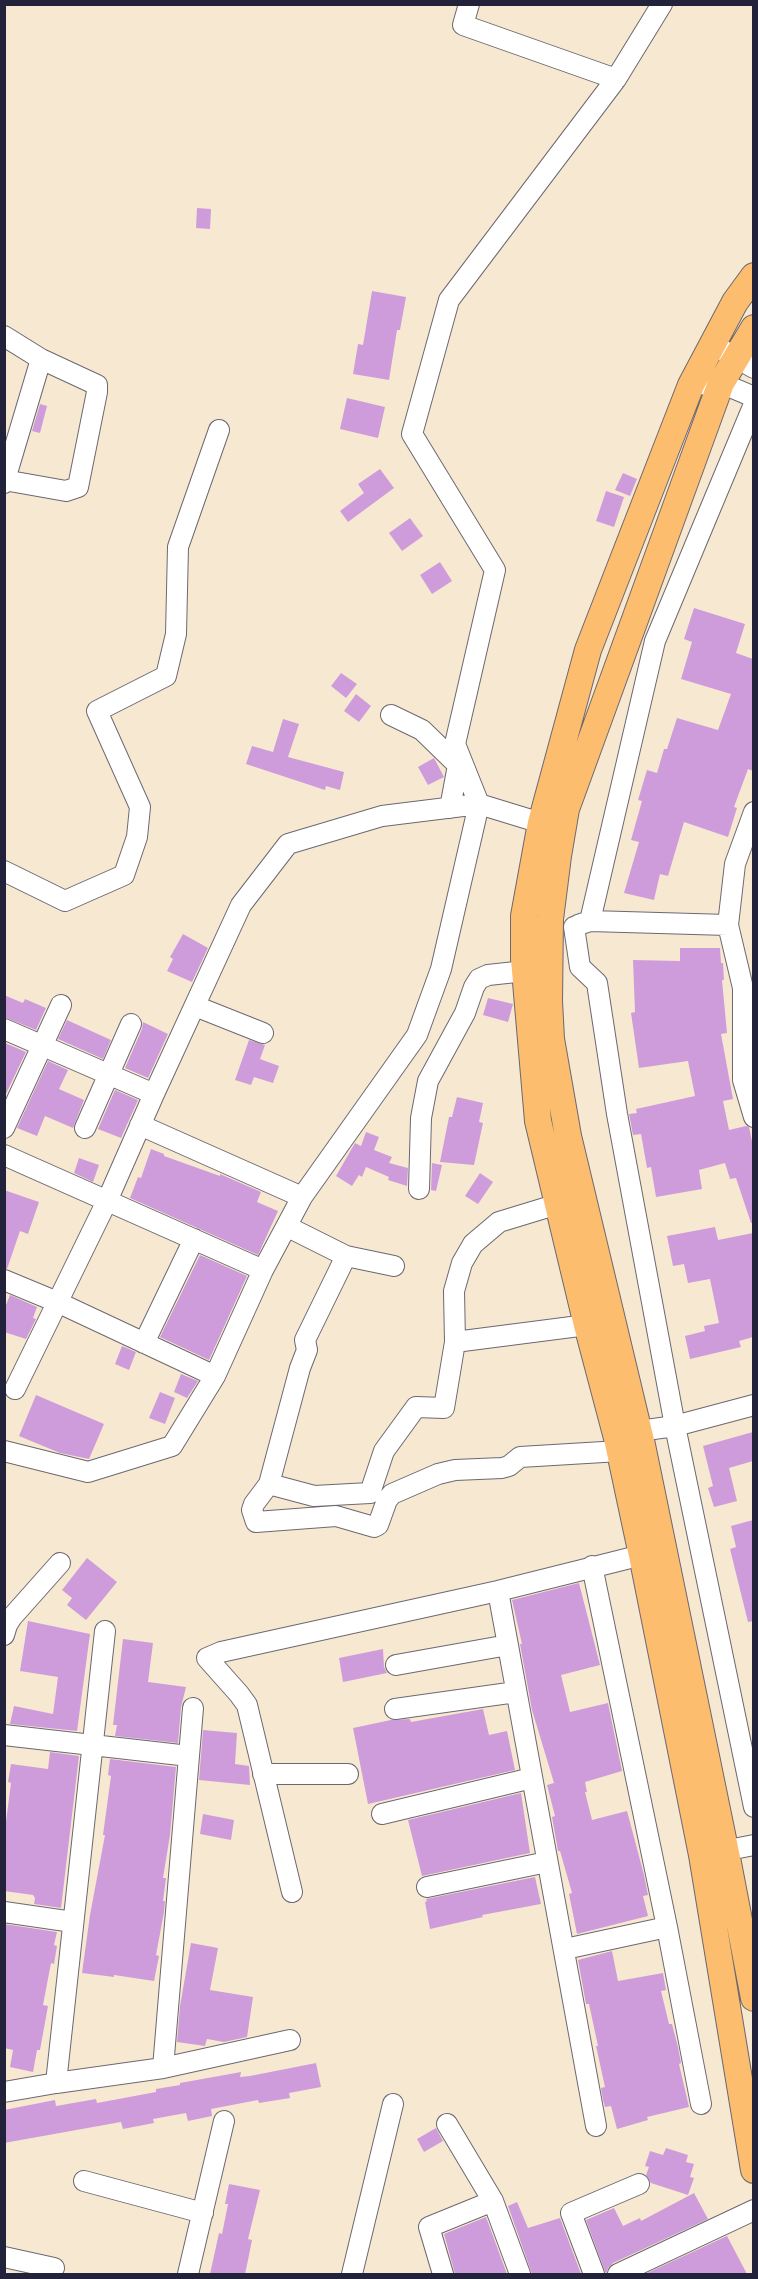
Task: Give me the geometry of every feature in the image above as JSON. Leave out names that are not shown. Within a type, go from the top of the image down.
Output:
[{"type":"main road","points":[[753,276],[735,302],[691,385],[588,650],[541,823],[524,916],[525,971],[538,1121],[587,1325],[625,1439],[642,1555],[713,1853],[753,1998]]},
{"type":"main road","points":[[753,328],[745,363],[721,383],[566,809],[550,920],[550,1020],[557,1077],[625,1439],[713,1853],[753,2170]]},
{"type":"street","points":[[469,4],[463,25],[616,79]]},
{"type":"street","points":[[4,1451],[88,1472],[172,1446],[215,1376],[263,1270],[302,1197],[417,1035],[441,969],[479,804],[455,744],[495,570],[412,434],[449,300],[616,79],[662,4]]},
{"type":"street","points":[[4,336],[41,359],[97,386],[78,487],[66,490],[5,481],[41,359]]},
{"type":"street","points":[[712,344],[745,363]]},
{"type":"street","points":[[691,385],[721,383],[753,397]]},
{"type":"street","points":[[753,404],[655,641],[582,924],[580,967],[597,982],[617,1114],[675,1426],[753,1808]]},
{"type":"street","points":[[4,871],[64,901],[124,875],[137,837],[140,807],[97,711],[166,676],[176,634],[178,547],[219,430]]},
{"type":"street","points":[[391,715],[422,730],[458,765],[450,808]]},
{"type":"street","points":[[15,1389],[107,1201],[241,905],[288,844],[382,816],[479,804],[541,823]]},
{"type":"street","points":[[753,812],[735,864],[728,925],[743,988],[743,1080],[753,1117]]},
{"type":"street","points":[[550,920],[582,924],[728,925]]},
{"type":"street","points":[[419,1189],[421,1118],[428,1081],[465,1013],[474,987],[479,980],[488,975],[525,971]]},
{"type":"street","points":[[4,1128],[61,1005]]},
{"type":"street","points":[[195,1006],[263,1033]]},
{"type":"street","points":[[85,1128],[131,1024]]},
{"type":"street","points":[[4,1029],[154,1094]]},
{"type":"street","points":[[140,1125],[302,1197]]},
{"type":"street","points":[[4,1155],[263,1270]]},
{"type":"street","points":[[269,1484],[314,1496],[370,1493],[384,1450],[416,1407],[444,1408],[455,1342],[456,1276],[474,1244],[499,1222],[558,1204]]},
{"type":"street","points":[[288,1227],[346,1256],[394,1266]]},
{"type":"street","points":[[144,1343],[194,1239]]},
{"type":"street","points":[[346,1256],[305,1340],[307,1350],[300,1368],[269,1484],[254,1504],[253,1518],[256,1522],[336,1516],[374,1527],[378,1525],[387,1500],[392,1494],[438,1474],[455,1470],[502,1468],[509,1466],[520,1456],[625,1439],[753,1405]]},
{"type":"street","points":[[4,1280],[57,1302],[215,1376]]},
{"type":"street","points":[[455,1342],[587,1325]]},
{"type":"street","points":[[292,1892],[247,1705],[207,1658],[220,1652],[498,1591],[642,1555]]},
{"type":"street","points":[[4,1635],[12,1617],[60,1563]]},
{"type":"street","points":[[592,1566],[667,1927],[701,2104]]},
{"type":"street","points":[[498,1591],[596,2126]]},
{"type":"street","points":[[56,2082],[105,1631]]},
{"type":"street","points":[[396,1665],[508,1645]]},
{"type":"street","points":[[395,1709],[516,1692]]},
{"type":"street","points":[[163,2068],[193,1708]]},
{"type":"street","points":[[4,1735],[189,1756]]},
{"type":"street","points":[[263,1774],[348,1774]]},
{"type":"street","points":[[382,1814],[532,1778]]},
{"type":"street","points":[[713,1853],[753,1845]]},
{"type":"street","points":[[426,1887],[548,1862]]},
{"type":"street","points":[[4,1912],[73,1922]]},
{"type":"street","points":[[565,1949],[667,1927]]},
{"type":"street","points":[[4,2092],[56,2082],[163,2068],[290,2040]]},
{"type":"street","points":[[351,2274],[393,2104]]},
{"type":"street","points":[[188,2274],[224,2121]]},
{"type":"street","points":[[447,2124],[493,2201],[520,2274]]},
{"type":"street","points":[[84,2181],[203,2213]]},
{"type":"street","points":[[594,2274],[571,2213],[639,2184]]},
{"type":"street","points":[[442,2274],[429,2227],[493,2201]]},
{"type":"street","points":[[618,2274],[753,2210]]},
{"type":"street","points":[[4,2257],[54,2268]]},
{"type":"building","points":[[197,208],[211,209],[210,229],[196,228]]},
{"type":"building","points":[[372,291],[406,297],[400,330],[397,330],[389,380],[353,374],[358,344],[363,345]]},
{"type":"building","points":[[347,398],[385,407],[378,438],[340,429]]},
{"type":"building","points":[[40,404],[47,406],[40,433],[32,431]]},
{"type":"building","points":[[380,469],[394,488],[348,522],[340,511],[364,493],[358,484]]},
{"type":"building","points":[[623,473],[637,479],[630,496],[615,490]]},
{"type":"building","points":[[606,491],[624,497],[614,527],[596,521]]},
{"type":"building","points":[[410,518],[423,536],[402,551],[389,533]]},
{"type":"building","points":[[440,562],[452,581],[432,594],[420,575]]},
{"type":"building","points":[[694,608],[745,624],[736,653],[753,659],[753,771],[748,769],[734,807],[737,808],[728,837],[684,822],[668,876],[660,874],[654,900],[624,893],[639,842],[631,840],[642,801],[638,800],[647,770],[657,773],[677,718],[718,730],[731,694],[681,679],[692,642],[684,639]]},
{"type":"building","points":[[341,673],[357,684],[346,698],[331,686]]},
{"type":"building","points":[[356,694],[371,706],[359,722],[344,711]]},
{"type":"building","points":[[283,719],[299,724],[288,757],[344,772],[340,790],[326,786],[325,790],[246,764],[252,746],[273,752]]},
{"type":"building","points":[[434,758],[444,777],[428,785],[418,767]]},
{"type":"building","points":[[183,934],[208,948],[192,982],[167,971],[173,959],[170,957]]},
{"type":"building","points":[[680,948],[720,948],[727,1033],[721,1034],[733,1099],[723,1101],[729,1130],[749,1127],[753,1146],[753,1223],[751,1223],[736,1178],[730,1179],[725,1163],[699,1170],[702,1189],[656,1197],[651,1167],[647,1168],[641,1134],[633,1135],[629,1114],[637,1113],[636,1109],[695,1096],[688,1061],[639,1068],[631,1013],[635,1012],[633,960],[680,961]]},
{"type":"building","points":[[4,995],[23,1003],[25,999],[46,1008],[36,1030],[4,1017]]},
{"type":"building","points":[[488,998],[513,1004],[508,1022],[483,1015]]},
{"type":"building","points":[[67,1020],[111,1040],[103,1059],[58,1039]]},
{"type":"building","points":[[143,1022],[168,1034],[148,1078],[125,1068]]},
{"type":"building","points":[[249,1040],[265,1045],[260,1059],[279,1066],[273,1083],[254,1077],[251,1085],[235,1080]]},
{"type":"building","points":[[4,1044],[26,1052],[4,1098]]},
{"type":"building","points":[[48,1061],[68,1070],[59,1089],[84,1100],[73,1128],[45,1116],[37,1136],[17,1128]]},
{"type":"building","points":[[115,1090],[138,1100],[121,1138],[98,1129]]},
{"type":"building","points":[[457,1097],[483,1103],[479,1122],[483,1123],[474,1165],[440,1162],[449,1117],[452,1117]]},
{"type":"building","points":[[366,1132],[379,1137],[374,1150],[392,1157],[389,1163],[408,1168],[407,1186],[388,1180],[389,1177],[366,1167],[362,1177],[359,1175],[352,1186],[336,1176],[355,1143],[361,1146]]},
{"type":"building","points":[[151,1149],[164,1156],[220,1176],[220,1174],[261,1192],[257,1202],[278,1211],[258,1255],[130,1198],[138,1177],[141,1178]]},
{"type":"building","points":[[79,1158],[99,1165],[93,1182],[74,1173]]},
{"type":"building","points":[[432,1163],[442,1165],[436,1191],[431,1190]]},
{"type":"building","points":[[480,1173],[493,1182],[478,1204],[465,1196]]},
{"type":"building","points":[[4,1190],[39,1202],[28,1234],[20,1231],[7,1269],[4,1268]]},
{"type":"building","points":[[715,1227],[718,1240],[753,1233],[753,1337],[739,1341],[741,1347],[690,1359],[685,1336],[705,1331],[704,1326],[719,1323],[710,1279],[688,1283],[684,1264],[673,1266],[667,1236]]},
{"type":"building","points":[[200,1255],[247,1276],[209,1360],[160,1337]]},
{"type":"building","points":[[10,1295],[37,1307],[33,1318],[36,1319],[26,1339],[4,1332],[4,1310]]},
{"type":"building","points":[[122,1346],[136,1352],[129,1370],[115,1364]]},
{"type":"building","points":[[181,1374],[198,1381],[187,1398],[174,1392]]},
{"type":"building","points":[[160,1392],[175,1398],[165,1424],[149,1418]]},
{"type":"building","points":[[36,1395],[104,1424],[89,1459],[60,1453],[19,1436]]},
{"type":"building","points":[[753,1432],[753,1461],[729,1468],[737,1501],[714,1507],[708,1488],[713,1486],[703,1446]]},
{"type":"building","points":[[753,1520],[753,1621],[748,1622],[730,1549],[736,1547],[731,1526]]},
{"type":"building","points":[[87,1558],[117,1582],[86,1620],[67,1605],[72,1598],[62,1590]]},
{"type":"building","points":[[579,1583],[600,1665],[561,1675],[570,1712],[608,1703],[622,1771],[585,1782],[587,1792],[585,1792],[592,1820],[627,1811],[648,1895],[643,1896],[648,1916],[577,1934],[569,1894],[572,1893],[560,1851],[558,1851],[552,1817],[555,1816],[547,1785],[554,1783],[532,1710],[520,1644],[522,1644],[512,1600]]},
{"type":"building","points":[[28,1621],[90,1634],[77,1731],[10,1724],[14,1706],[53,1714],[58,1677],[20,1671]]},
{"type":"building","points":[[123,1639],[153,1643],[148,1682],[186,1687],[181,1707],[178,1743],[115,1736],[117,1725],[113,1725]]},
{"type":"building","points":[[383,1649],[384,1667],[387,1673],[343,1682],[339,1658]]},
{"type":"building","points":[[483,1709],[489,1735],[507,1731],[515,1770],[368,1804],[353,1728],[391,1720],[410,1719],[411,1722]]},
{"type":"building","points":[[203,1730],[237,1733],[235,1764],[249,1766],[250,1785],[199,1780]]},
{"type":"building","points":[[50,1752],[79,1756],[61,1908],[34,1904],[33,1895],[4,1891],[4,1837],[11,1783],[8,1782],[11,1764],[48,1769]]},
{"type":"building","points":[[110,1759],[176,1767],[170,1835],[163,1878],[166,1878],[164,1912],[154,1981],[82,1973],[105,1835],[103,1835],[111,1776],[108,1775]]},
{"type":"building","points":[[521,1793],[530,1853],[422,1876],[408,1820]]},
{"type":"building","points":[[203,1814],[234,1820],[231,1840],[200,1834]]},
{"type":"building","points":[[535,1877],[541,1904],[482,1915],[483,1917],[430,1929],[426,1899]]},
{"type":"building","points":[[4,1924],[57,1932],[54,1964],[51,1963],[43,2005],[48,2006],[40,2050],[37,2050],[33,2072],[10,2067],[13,2050],[4,2048]]},
{"type":"building","points":[[191,1943],[218,1948],[210,1990],[253,1997],[247,2037],[224,2042],[207,2039],[205,2046],[177,2042],[180,2006]]},
{"type":"building","points":[[612,1951],[618,1981],[663,1973],[666,1990],[661,1991],[669,2024],[672,2024],[678,2047],[681,2063],[679,2064],[689,2107],[647,2117],[648,2120],[617,2129],[611,2106],[605,2107],[603,2100],[601,2088],[605,2087],[596,2046],[598,2046],[589,2004],[586,2004],[578,1960]]},
{"type":"building","points":[[316,2063],[321,2087],[289,2093],[290,2098],[259,2103],[258,2100],[211,2109],[212,2116],[188,2121],[186,2113],[153,2119],[154,2123],[123,2129],[121,2122],[4,2143],[4,2110],[55,2100],[56,2106],[96,2099],[97,2103],[156,2092],[156,2089],[180,2085],[180,2083],[241,2072],[240,2077],[250,2076]]},
{"type":"building","points":[[436,2128],[443,2141],[424,2152],[417,2139]]},
{"type":"building","points":[[666,2148],[688,2155],[686,2162],[694,2164],[690,2177],[694,2178],[688,2195],[651,2183],[646,2175],[649,2167],[645,2166],[650,2151],[663,2155]]},
{"type":"building","points":[[229,2184],[260,2190],[248,2239],[252,2240],[248,2260],[245,2274],[210,2274],[219,2233],[222,2234]]},
{"type":"building","points":[[694,2193],[708,2219],[613,2263],[606,2274],[586,2220],[614,2208],[623,2226],[640,2218],[641,2221]]},
{"type":"building","points":[[517,2202],[528,2228],[560,2218],[581,2274],[532,2274],[508,2206]]},
{"type":"building","points":[[486,2217],[507,2274],[455,2274],[444,2234]]},
{"type":"building","points":[[727,2236],[747,2274],[645,2274]]}]
